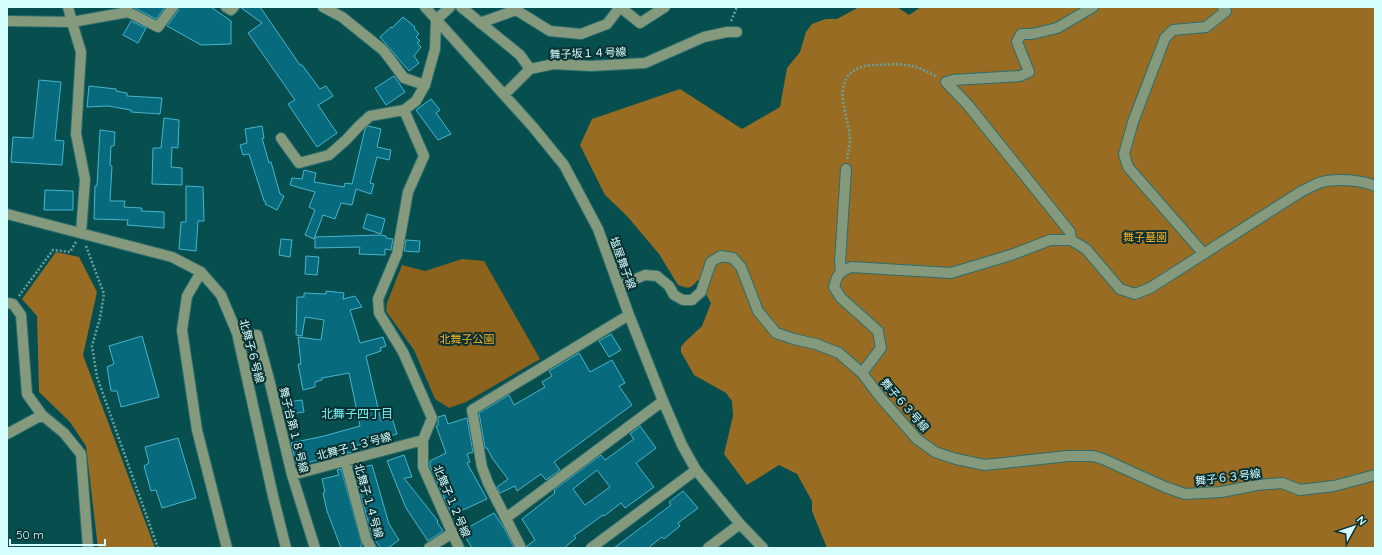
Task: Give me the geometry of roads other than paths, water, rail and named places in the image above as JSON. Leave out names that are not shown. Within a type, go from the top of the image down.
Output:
[{"type":"street","points":[[68,7],[81,52],[76,134],[86,179],[81,233]]},
{"type":"street","points":[[7,21],[72,22],[128,12],[158,27],[173,7]]},
{"type":"street","points":[[226,7],[231,10],[234,7]]},
{"type":"street","points":[[323,7],[342,17],[383,50],[404,78],[425,85]]},
{"type":"street","name":"塩屋舞子線","points":[[425,7],[533,127],[564,165],[598,229],[629,314],[682,445],[696,470],[740,524],[763,548]]},
{"type":"street","points":[[281,138],[299,163],[329,154],[346,140],[358,126],[370,116],[404,110],[416,101],[425,85],[435,49],[436,20],[450,7]]},
{"type":"street","points":[[461,7],[520,54],[530,69],[504,95]]},
{"type":"street","points":[[480,23],[516,10],[550,31],[581,34],[607,24],[620,7],[640,23],[665,7]]},
{"type":"street","points":[[1071,240],[1070,232],[968,105],[946,83],[953,80],[1020,76],[1029,72],[1016,42],[1021,34],[1032,34],[1057,28],[1092,7]]},
{"type":"street","points":[[1204,254],[1128,167],[1124,154],[1133,122],[1165,38],[1173,30],[1206,27],[1226,11],[1223,7]]},
{"type":"street","name":"舞子坂１４号線","points":[[530,69],[554,64],[591,66],[645,63],[704,37],[727,32],[737,32]]},
{"type":"street","points":[[404,110],[424,156],[408,192],[396,254],[378,299],[379,312],[403,352],[432,418],[423,440]]},
{"type":"street","points":[[841,271],[840,262],[846,169]]},
{"type":"street","points":[[862,373],[881,348],[878,331],[841,298],[834,287],[836,278],[841,271],[851,267],[952,273],[999,259],[1050,240],[1071,240],[1086,249],[1120,289],[1136,294],[1150,288],[1302,191],[1323,182],[1337,180],[1366,182],[1375,186]]},
{"type":"street","name":"北舞子６号線","points":[[7,214],[172,257],[201,272],[221,295],[237,333],[286,548]]},
{"type":"street","name":"舞子６３号線","points":[[619,286],[645,275],[657,276],[669,286],[674,294],[683,300],[692,300],[701,292],[711,262],[721,256],[733,258],[741,267],[758,311],[776,333],[816,344],[839,353],[862,373],[916,439],[935,452],[956,459],[985,465],[1068,456],[1093,456],[1103,459],[1165,488],[1185,494],[1221,492],[1257,485],[1282,483],[1300,490],[1334,486],[1375,475]]},
{"type":"street","points":[[201,272],[187,296],[182,330],[197,430],[227,548]]},
{"type":"street","points":[[10,304],[21,315],[27,394],[42,416],[64,433],[81,454],[88,548]]},
{"type":"street","points":[[521,548],[488,483],[482,467],[472,410],[629,314]]},
{"type":"street","name":"舞子台第１８号線","points":[[237,333],[256,335],[269,379],[292,475],[315,548]]},
{"type":"street","points":[[506,518],[663,401]]},
{"type":"street","points":[[7,434],[42,416]]},
{"type":"street","name":"北舞子１３号線","points":[[292,475],[423,440]]},
{"type":"street","name":"北舞子１２号線","points":[[423,440],[423,467],[459,548]]},
{"type":"street","name":"北舞子１４号線","points":[[345,460],[366,539],[370,548]]},
{"type":"street","points":[[591,548],[696,470]]},
{"type":"street","points":[[708,548],[740,524]]},
{"type":"street","points":[[429,548],[452,533]]},
{"type":"district","name":"北舞子四丁目","points":[[357,413]]},
{"type":"park label","name":"舞子墓園","points":[[1145,237]]},
{"type":"park label","name":"北舞子公園","points":[[467,339]]}]
